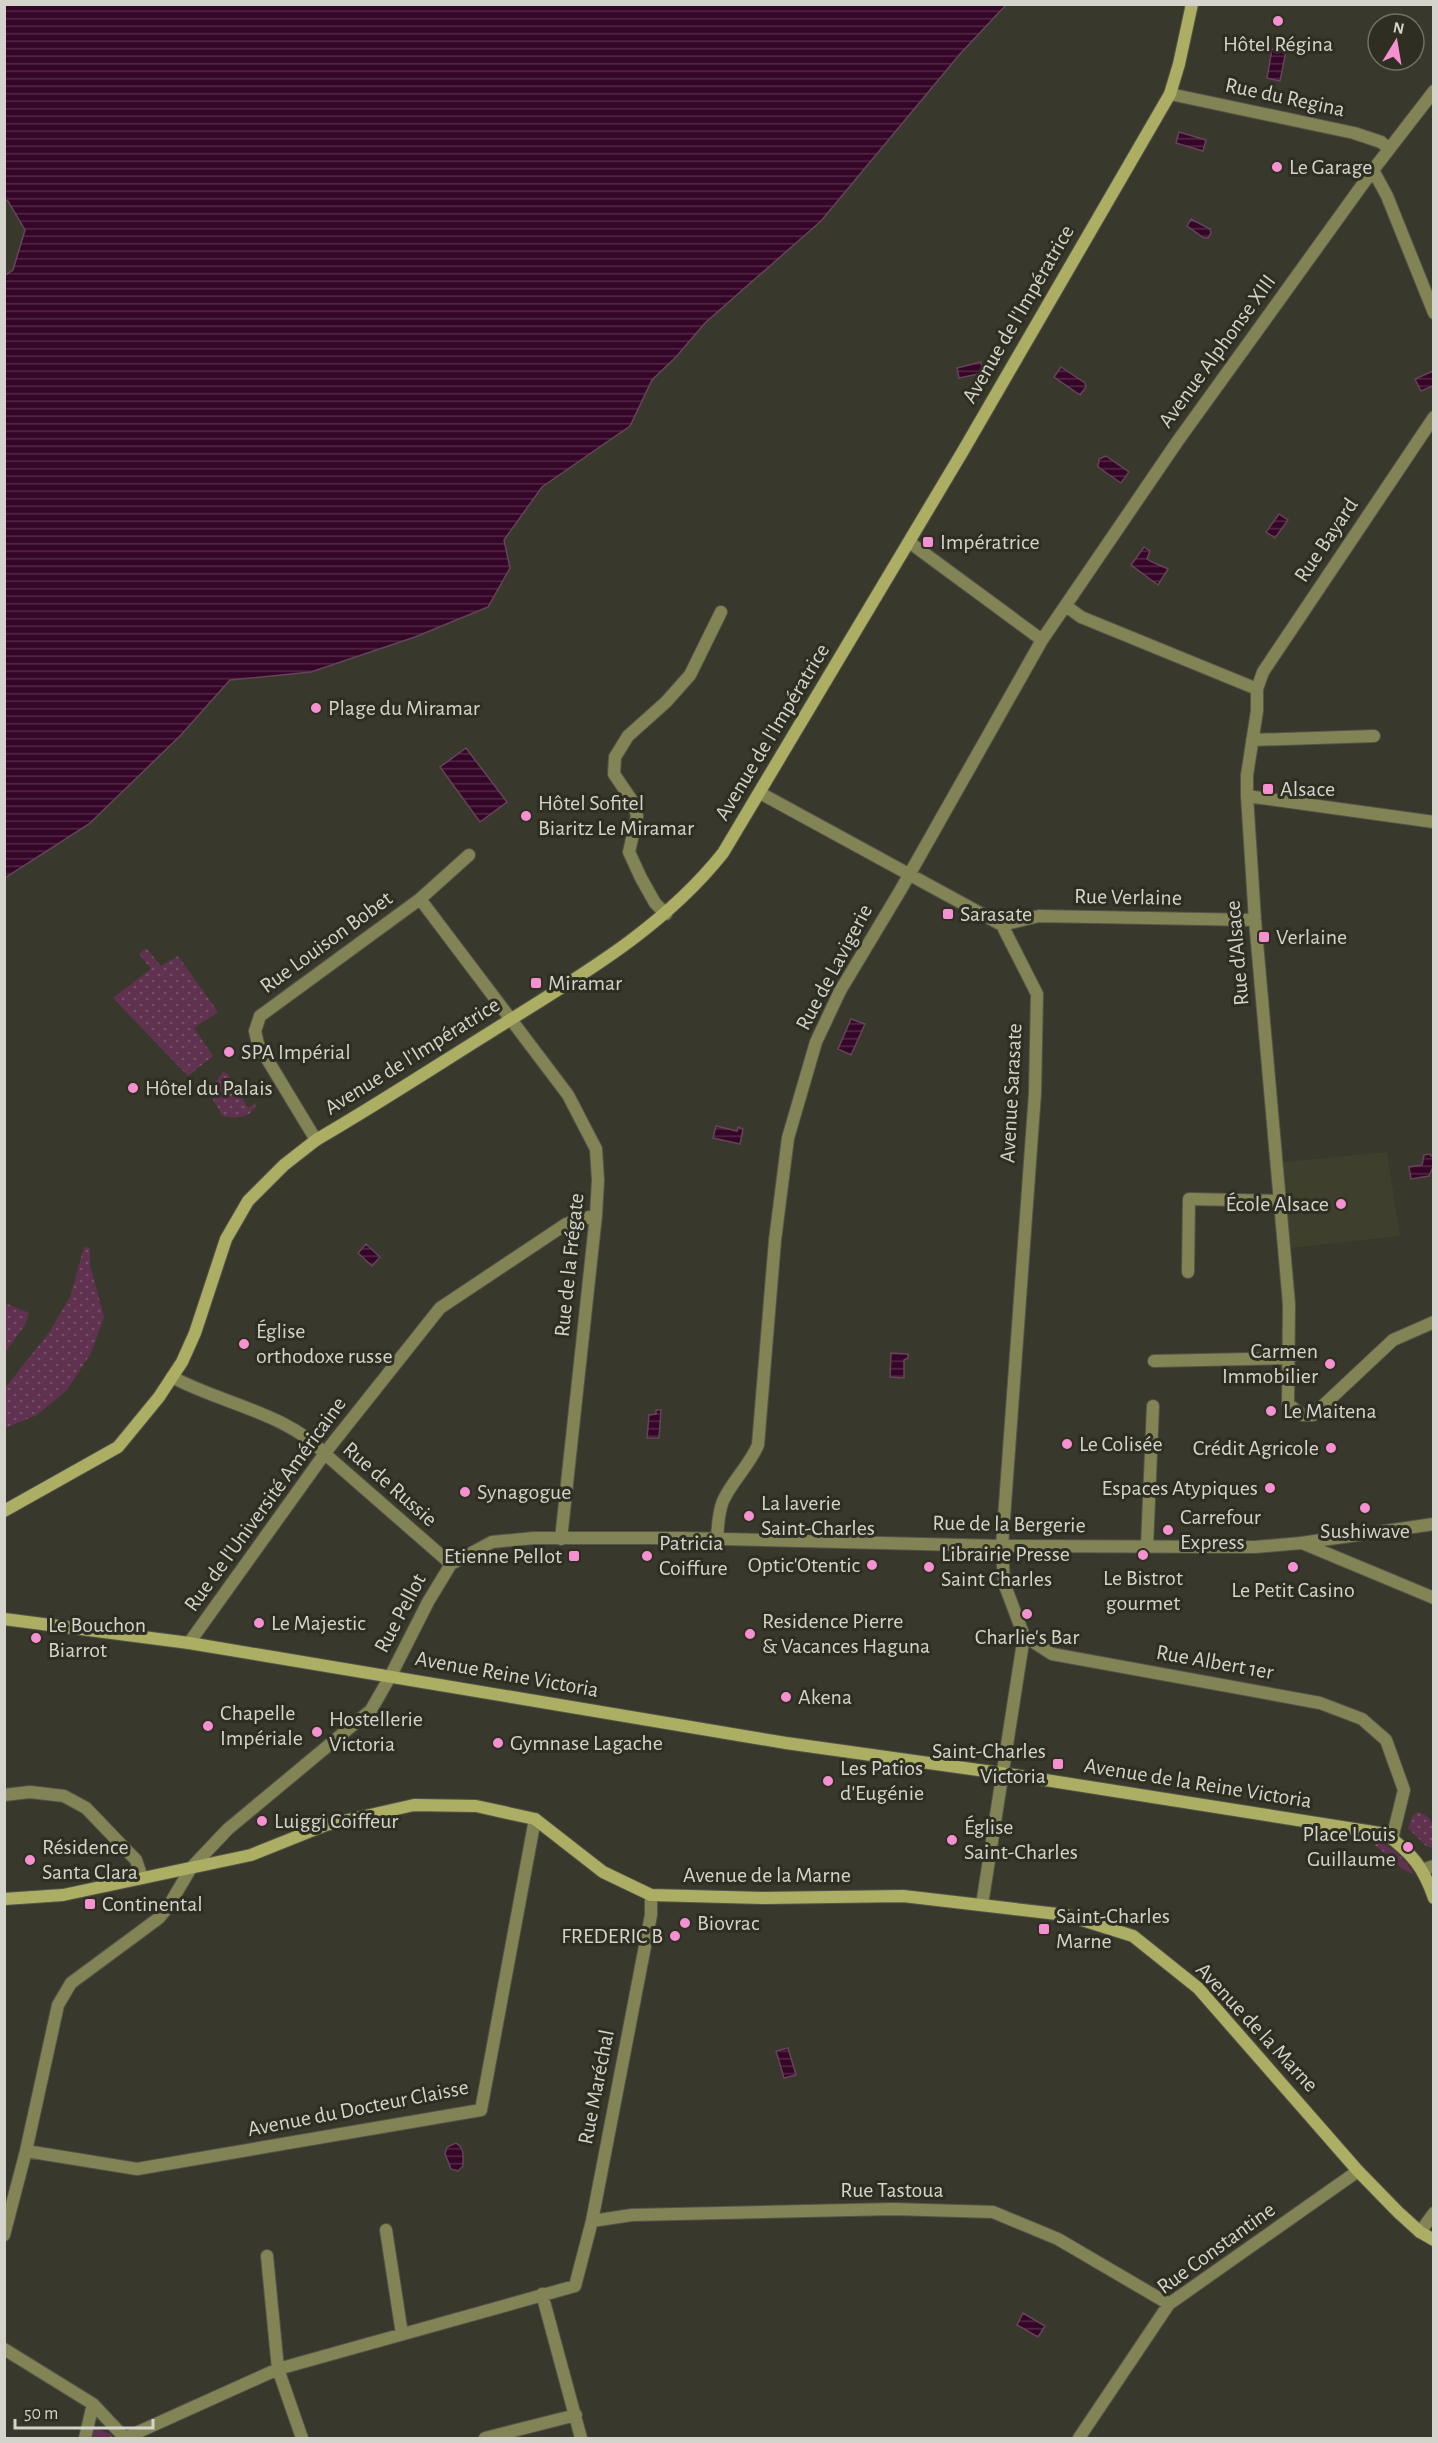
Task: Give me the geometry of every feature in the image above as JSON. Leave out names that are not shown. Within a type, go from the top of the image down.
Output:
[{"type":"main road","name":"Avenue de l'Impératrice","points":[[4,1511],[118,1447],[159,1397],[182,1362],[195,1333],[226,1239],[248,1201],[284,1165],[316,1140],[571,983],[639,936],[666,914],[705,876],[723,853],[760,793],[1170,94],[1192,4]]},
{"type":"main road","name":"Avenue Reine Victoria","points":[[4,1619],[189,1643],[391,1675],[786,1743],[1002,1774]]},
{"type":"main road","name":"Avenue de la Reine Victoria","points":[[1002,1774],[1389,1837]]},
{"type":"main road","name":"Avenue de la Marne","points":[[4,1899],[63,1894],[251,1855],[326,1826],[414,1805],[476,1806],[535,1819],[603,1872],[651,1895],[763,1898],[903,1896],[1066,1915],[1133,1936],[1198,1988],[1358,2171],[1420,2232],[1434,2241]]},
{"type":"main road","points":[[1389,1837],[1428,1868],[1428,1880],[1434,1898]]},
{"type":"street","name":"Avenue Alphonse XIII","points":[[1042,640],[1177,442],[1373,170],[1434,91]]},
{"type":"street","name":"Rue du Regina","points":[[1170,94],[1354,133],[1381,142],[1389,149]]},
{"type":"street","points":[[1373,170],[1387,195],[1434,313]]},
{"type":"street","name":"Rue Bayard","points":[[1257,689],[1263,672],[1434,417]]},
{"type":"street","points":[[909,542],[1042,640]]},
{"type":"street","points":[[1066,606],[1081,617],[1257,689]]},
{"type":"street","points":[[666,914],[655,903],[640,878],[629,852],[637,816],[633,802],[614,774],[615,757],[628,736],[666,702],[690,675],[721,612]]},
{"type":"street","name":"Rue de Lavigerie","points":[[717,1539],[718,1518],[723,1502],[758,1445],[775,1240],[788,1138],[816,1042],[840,991],[910,874],[1042,640]]},
{"type":"street","name":"Rue d'Alsace","points":[[1257,689],[1257,711],[1247,775],[1247,796],[1255,920],[1289,1304],[1288,1404],[1302,1415],[1313,1415],[1394,1340],[1434,1322]]},
{"type":"street","points":[[1252,740],[1374,736]]},
{"type":"street","points":[[760,793],[1002,925]]},
{"type":"street","points":[[1247,796],[1434,822]]},
{"type":"street","name":"Rue Louison Bobet","points":[[316,1140],[258,1044],[255,1031],[260,1016],[420,899],[469,855]]},
{"type":"street","name":"Rue de la Frégate","points":[[420,899],[568,1095],[596,1149],[598,1180],[596,1215],[561,1539]]},
{"type":"street","name":"Rue Verlaine","points":[[1002,925],[1039,916],[1255,920]]},
{"type":"street","name":"Avenue Sarasate","points":[[1002,925],[1037,994],[1035,1093],[1002,1546]]},
{"type":"street","points":[[1188,1272],[1189,1199],[1280,1202]]},
{"type":"street","name":"Rue de l'Université Américaine","points":[[189,1643],[325,1454],[440,1308],[566,1224],[596,1215]]},
{"type":"street","points":[[1154,1362],[1290,1358]]},
{"type":"street","name":"Rue de Russie","points":[[172,1377],[237,1406],[276,1419],[312,1440],[451,1564]]},
{"type":"street","points":[[1147,1546],[1153,1406]]},
{"type":"street","name":"Rue de la Bergerie","points":[[717,1539],[1002,1546],[1255,1547],[1301,1543],[1434,1524]]},
{"type":"street","name":"Rue Pellot","points":[[4,2235],[26,2151],[58,2005],[71,1983],[159,1918],[191,1868],[228,1829],[371,1710],[428,1602],[451,1564],[492,1542],[534,1538],[717,1539]]},
{"type":"street","points":[[1301,1543],[1434,1598]]},
{"type":"street","points":[[982,1905],[1024,1636],[1004,1583],[1002,1546]]},
{"type":"street","name":"Rue Albert 1er","points":[[1024,1636],[1052,1654],[1320,1703],[1362,1719],[1386,1740],[1404,1790],[1389,1837]]},
{"type":"street","points":[[4,1795],[30,1792],[64,1796],[86,1808],[136,1860],[142,1878]]},
{"type":"street","name":"Avenue du Docteur Claisse","points":[[26,2151],[137,2169],[481,2110],[535,1819]]},
{"type":"street","name":"Rue Maréchal","points":[[542,2294],[575,2286],[592,2221],[651,1915],[651,1895]]},
{"type":"street","name":"Rue Constantine","points":[[1079,2439],[1168,2304],[1358,2171]]},
{"type":"street","name":"Rue Tastoua","points":[[592,2221],[632,2215],[893,2209],[993,2212],[1058,2238],[1168,2304]]},
{"type":"street","points":[[1420,2232],[1434,2213]]},
{"type":"street","points":[[386,2230],[402,2334]]},
{"type":"street","points":[[267,2256],[278,2369],[302,2439]]},
{"type":"street","points":[[4,2349],[93,2403],[125,2438],[278,2369],[542,2294],[581,2439]]},
{"type":"street","points":[[86,2439],[93,2403]]},
{"type":"street","points":[[485,2439],[576,2415]]},
{"type":"shaded area","points":[[5,4],[1006,5],[960,54],[821,221],[705,323],[676,357],[652,380],[630,426],[542,487],[504,540],[510,568],[488,607],[415,637],[311,672],[230,680],[180,736],[89,824],[5,878],[4,276],[13,270],[25,230],[8,201],[5,200]]},
{"type":"shaded area","points":[[1272,49],[1286,51],[1280,81],[1267,78]]},
{"type":"shaded area","points":[[1179,132],[1206,140],[1203,151],[1176,143]]},
{"type":"shaded area","points":[[1191,219],[1210,229],[1211,233],[1208,238],[1204,238],[1187,226]]},
{"type":"shaded area","points":[[981,362],[983,373],[959,378],[957,368]]},
{"type":"shaded area","points":[[1061,367],[1085,383],[1086,387],[1080,395],[1054,377]]},
{"type":"shaded area","points":[[1433,371],[1433,386],[1421,391],[1415,379]]},
{"type":"shaded area","points":[[1106,456],[1129,472],[1121,483],[1098,467],[1099,459]]},
{"type":"shaded area","points":[[1279,514],[1288,520],[1275,538],[1266,532]]},
{"type":"shaded area","points":[[1144,547],[1150,551],[1147,559],[1168,569],[1158,585],[1131,565]]},
{"type":"shaded area","points":[[466,748],[507,802],[480,822],[440,767]]},
{"type":"shaded area","points":[[851,1019],[865,1024],[851,1055],[838,1049]]},
{"type":"shaded area","points":[[716,1126],[737,1131],[738,1127],[743,1129],[740,1144],[713,1138]]},
{"type":"shaded area","name":"École Alsace","points":[[1387,1152],[1400,1236],[1291,1248],[1283,1162]]},
{"type":"shaded area","points":[[1424,1155],[1433,1156],[1433,1167],[1429,1176],[1411,1179],[1409,1167],[1422,1165]]},
{"type":"shaded area","points":[[366,1244],[380,1257],[372,1266],[358,1253]]},
{"type":"shaded area","points":[[891,1353],[908,1354],[908,1358],[904,1360],[904,1378],[890,1377]]},
{"type":"shaded area","points":[[656,1410],[661,1410],[659,1438],[647,1438],[649,1415],[656,1414]]},
{"type":"shaded area","points":[[788,2048],[796,2075],[784,2078],[776,2051]]},
{"type":"shaded area","points":[[456,2143],[461,2147],[463,2156],[463,2166],[458,2171],[451,2169],[445,2154],[447,2147]]},
{"type":"shaded area","points":[[1023,2313],[1045,2326],[1038,2337],[1017,2325]]},
{"type":"green space","points":[[146,948],[161,966],[178,956],[218,1012],[194,1028],[213,1056],[188,1076],[113,998],[151,969],[139,954]]},
{"type":"green space","points":[[223,1072],[228,1074],[248,1108],[257,1102],[248,1115],[223,1116],[208,1092]]},
{"type":"green space","points":[[84,1247],[90,1248],[90,1265],[104,1317],[91,1353],[67,1390],[37,1415],[5,1428],[5,1388],[48,1334],[70,1297]]},
{"type":"green space","points":[[5,1303],[29,1313],[25,1325],[5,1353]]},
{"type":"green space","points":[[1418,1812],[1428,1818],[1433,1826],[1433,1849],[1426,1846],[1408,1828],[1413,1815]]},
{"type":"green space","points":[[1376,1840],[1398,1854],[1414,1874],[1403,1869],[1375,1846]]},
{"type":"green space","points":[[98,2429],[111,2434],[113,2438],[92,2438],[94,2430]]},
{"type":"place","name":"Hôtel Régina","points":[[1278,21]]},
{"type":"place","name":"Le Garage","points":[[1277,167]]},
{"type":"place","name":"Impératrice","points":[[928,542]]},
{"type":"place","name":"Plage du Miramar","points":[[316,708]]},
{"type":"place","name":"Alsace","points":[[1268,789]]},
{"type":"place","name":"Hôtel Sofitel Biaritz Le Miramar","points":[[526,816]]},
{"type":"place","name":"Sarasate","points":[[948,914]]},
{"type":"place","name":"Verlaine","points":[[1264,937]]},
{"type":"place","name":"Miramar","points":[[536,983]]},
{"type":"place","name":"SPA Impérial","points":[[229,1052]]},
{"type":"place","name":"Hôtel du Palais","points":[[133,1088]]},
{"type":"place","name":"École Alsace","points":[[1341,1204]]},
{"type":"place","name":"Église orthodoxe russe","points":[[244,1344]]},
{"type":"place","name":"Carmen Immobilier","points":[[1330,1364]]},
{"type":"place","name":"Le Maitena","points":[[1271,1411]]},
{"type":"place","name":"Le Colisée","points":[[1067,1444]]},
{"type":"place","name":"Crédit Agricole","points":[[1331,1448]]},
{"type":"place","name":"Espaces Atypiques","points":[[1270,1488]]},
{"type":"place","name":"Synagogue","points":[[465,1492]]},
{"type":"place","name":"Sushiwave","points":[[1365,1508]]},
{"type":"place","name":"La laverie Saint-Charles","points":[[749,1516]]},
{"type":"place","name":"Carrefour Express","points":[[1168,1530]]},
{"type":"place","name":"Le Bistrot gourmet","points":[[1143,1555]]},
{"type":"place","name":"Etienne Pellot","points":[[574,1556]]},
{"type":"place","name":"Patricia Coiffure","points":[[647,1556]]},
{"type":"place","name":"Optic'Otentic","points":[[872,1565]]},
{"type":"place","name":"Librairie Presse Saint Charles","points":[[929,1567]]},
{"type":"place","name":"Le Petit Casino","points":[[1293,1567]]},
{"type":"place","name":"Charlie's Bar","points":[[1027,1614]]},
{"type":"place","name":"Le Majestic","points":[[259,1623]]},
{"type":"place","name":"Residence Pierre & Vacances Haguna","points":[[750,1634]]},
{"type":"place","name":"Le Bouchon Biarrot","points":[[36,1638]]},
{"type":"place","name":"Akena","points":[[786,1697]]},
{"type":"place","name":"Chapelle Impériale","points":[[208,1726]]},
{"type":"place","name":"Hostellerie Victoria","points":[[317,1732]]},
{"type":"place","name":"Gymnase Lagache","points":[[498,1743]]},
{"type":"place","name":"Saint-Charles Victoria","points":[[1058,1764]]},
{"type":"place","name":"Les Patios d'Eugénie","points":[[828,1781]]},
{"type":"place","name":"Luiggi Coiffeur","points":[[262,1821]]},
{"type":"place","name":"Église Saint-Charles","points":[[952,1840]]},
{"type":"place","name":"Place Louis Guillaume","points":[[1408,1847]]},
{"type":"place","name":"Résidence Santa Clara","points":[[30,1860]]},
{"type":"place","name":"Continental","points":[[90,1904]]},
{"type":"place","name":"Biovrac","points":[[685,1923]]},
{"type":"place","name":"Saint-Charles Marne","points":[[1044,1929]]},
{"type":"place","name":"FREDERIC B","points":[[675,1936]]}]
